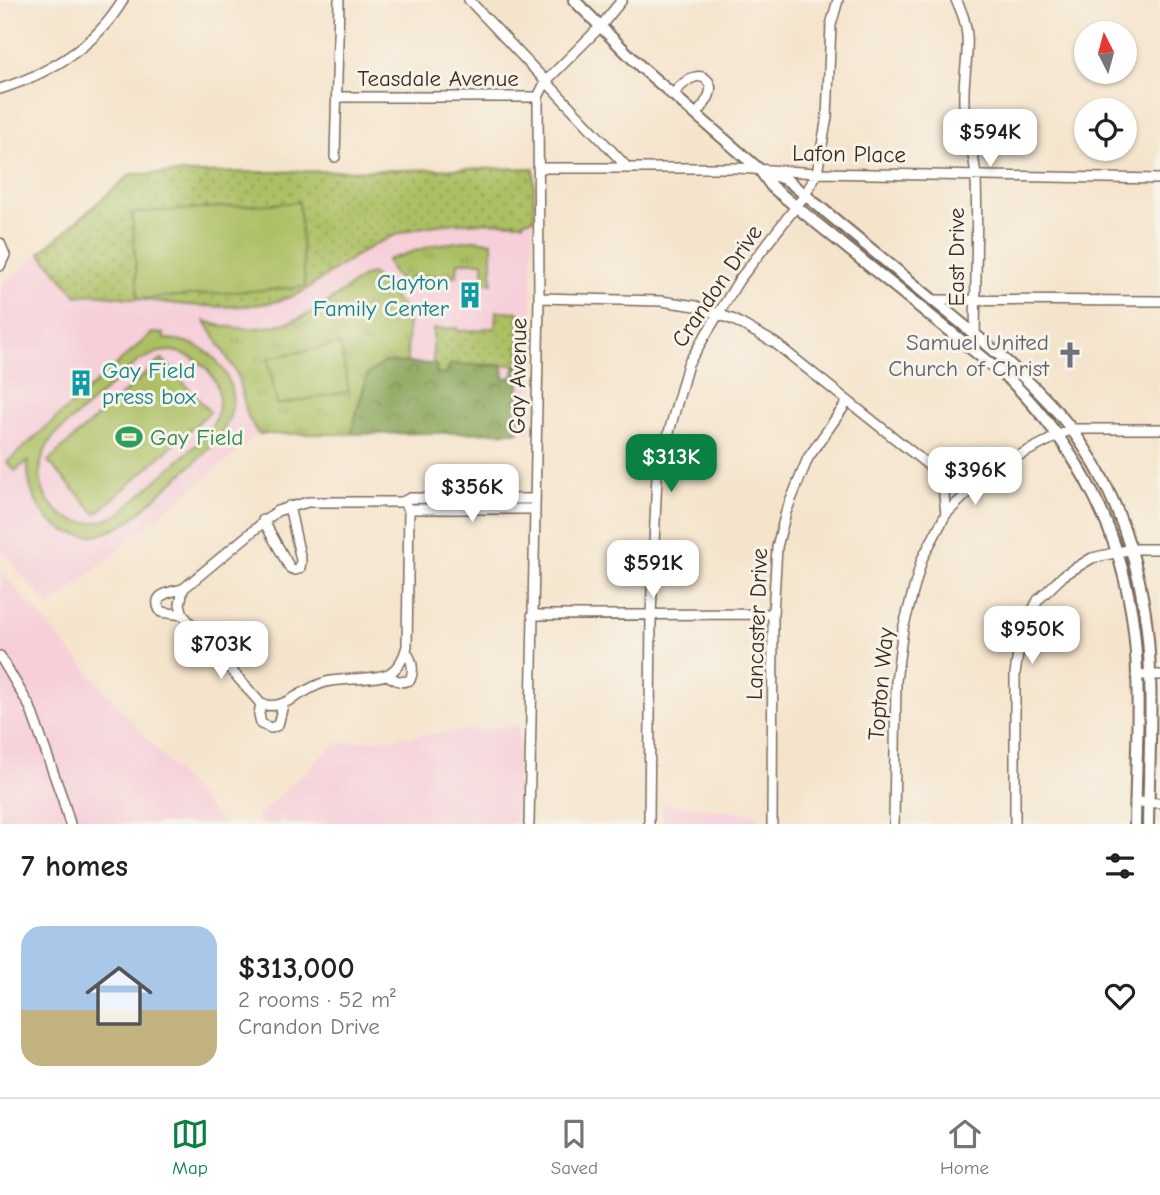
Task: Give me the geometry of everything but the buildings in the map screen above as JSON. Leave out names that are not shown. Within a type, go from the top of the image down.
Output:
[{"type":"street","points":[[0,89],[23,82],[63,61],[92,41],[123,0]]},
{"type":"street","points":[[335,157],[339,0]]},
{"type":"street","points":[[469,0],[627,167]]},
{"type":"street","points":[[574,0],[672,96],[760,170],[772,187],[975,350],[1028,397],[1059,435],[1093,493],[1116,551],[1129,602],[1136,675],[1135,824]]},
{"type":"street","name":"Teasdale Avenue","points":[[337,97],[538,97],[546,82],[600,27],[622,0]]},
{"type":"street","name":"Crandon Drive","points":[[649,824],[651,615],[657,475],[688,364],[749,267],[805,195],[817,173],[827,117],[831,25],[838,0]]},
{"type":"street","name":"East Drive","points":[[956,0],[965,16],[969,37],[964,103],[968,141],[976,176],[975,350]]},
{"type":"street","points":[[672,96],[694,77],[702,76],[711,88],[696,115]]},
{"type":"street","name":"Gay Avenue","points":[[529,824],[539,298],[538,97]]},
{"type":"street","name":"Lafon Place","points":[[538,168],[627,167],[1160,179]]},
{"type":"street","points":[[760,170],[787,180],[1027,380],[1071,429],[1103,481],[1132,549],[1155,675],[1154,803],[1148,824]]},
{"type":"street","points":[[0,243],[5,255],[0,266]]},
{"type":"street","points":[[539,298],[661,300],[718,313],[775,342],[942,475],[982,479]]},
{"type":"street","points":[[933,300],[1160,301]]},
{"type":"street","name":"Lancaster Drive","points":[[772,824],[773,614],[777,547],[786,512],[808,458],[848,401]]},
{"type":"street","points":[[1071,429],[1160,429]]},
{"type":"street","name":"Topton Way","points":[[894,824],[896,681],[903,629],[922,559],[946,514],[982,479],[1016,457],[1071,429]]},
{"type":"street","points":[[942,475],[946,514]]},
{"type":"street","points":[[387,675],[402,660],[406,651],[406,506],[410,498],[431,504],[534,509]]},
{"type":"street","points":[[431,504],[534,499]]},
{"type":"street","points":[[183,615],[161,612],[157,600],[161,595],[183,589],[277,511],[308,502],[406,506]]},
{"type":"street","points":[[263,520],[290,568],[300,568],[301,561],[289,506]]},
{"type":"street","points":[[1015,824],[1015,674],[1021,633],[1038,600],[1064,575],[1092,558],[1116,551],[1160,549]]},
{"type":"street","points":[[183,589],[180,604],[183,615],[261,704],[283,705],[313,686],[327,682],[387,675],[397,681],[411,680],[412,663],[406,651]]},
{"type":"street","points":[[532,615],[773,614]]},
{"type":"street","points":[[0,656],[30,707],[70,824]]},
{"type":"street","points":[[1136,675],[1155,675]]},
{"type":"street","points":[[261,704],[261,724],[271,728],[278,726],[283,705]]},
{"type":"street","points":[[1136,802],[1154,803]]},
{"type":"shaded area","points":[[534,168],[530,431],[258,434],[50,607],[0,549],[0,287],[131,174]]},
{"type":"shaded area","points":[[0,570],[125,714],[223,824],[0,824]]},
{"type":"shaded area","points":[[519,725],[515,824],[286,824],[284,817],[276,824],[263,824],[257,817],[335,744]]},
{"type":"shaded area","points":[[662,804],[758,814],[758,824],[662,824]]},
{"type":"green space","points":[[534,168],[534,219],[523,223],[474,222],[440,225],[408,231],[370,247],[304,291],[286,299],[266,303],[222,307],[107,295],[77,296],[40,253],[131,174]]},
{"type":"green space","points":[[299,202],[305,287],[138,299],[132,213]]},
{"type":"green space","points":[[473,240],[492,242],[492,283],[483,283],[483,262],[458,262],[457,276],[409,277],[407,291],[387,260],[434,245]]},
{"type":"green space","points":[[372,274],[408,311],[407,363],[384,362],[367,375],[352,434],[258,434],[248,417],[237,374],[205,321],[240,328],[289,322],[317,309],[364,276]]},
{"type":"green space","points":[[496,311],[519,312],[519,365],[450,364],[446,374],[437,374],[436,365],[433,364],[433,329],[457,328],[458,331],[495,328]]},
{"type":"green space","points":[[152,333],[164,334],[164,339],[188,342],[209,353],[220,365],[230,384],[233,402],[221,434],[195,462],[141,511],[113,530],[95,535],[78,535],[63,530],[40,509],[29,479],[28,461],[15,471],[7,462]],"holes":[[[172,351],[187,355],[209,372],[216,383],[219,396],[214,423],[205,437],[120,513],[100,521],[81,522],[64,516],[52,505],[43,490],[40,473],[44,454],[55,435],[138,361],[159,352]]]},
{"type":"green space","points":[[340,344],[349,391],[277,405],[268,358]]},
{"type":"green space","name":"Gay Field","points":[[162,359],[210,412],[96,514],[48,461]]},
{"type":"green space","points":[[384,362],[433,364],[436,365],[437,374],[449,364],[503,366],[504,378],[514,377],[514,366],[519,365],[519,432],[352,434],[367,375]]},
{"type":"place","name":"Clayton Family Center","points":[[470,295]]},
{"type":"place","name":"Samuel United Church of Christ","points":[[1070,355]]},
{"type":"place","name":"Gay Field press box","points":[[81,383]]},
{"type":"place","name":"Gay Field","points":[[129,437]]}]
